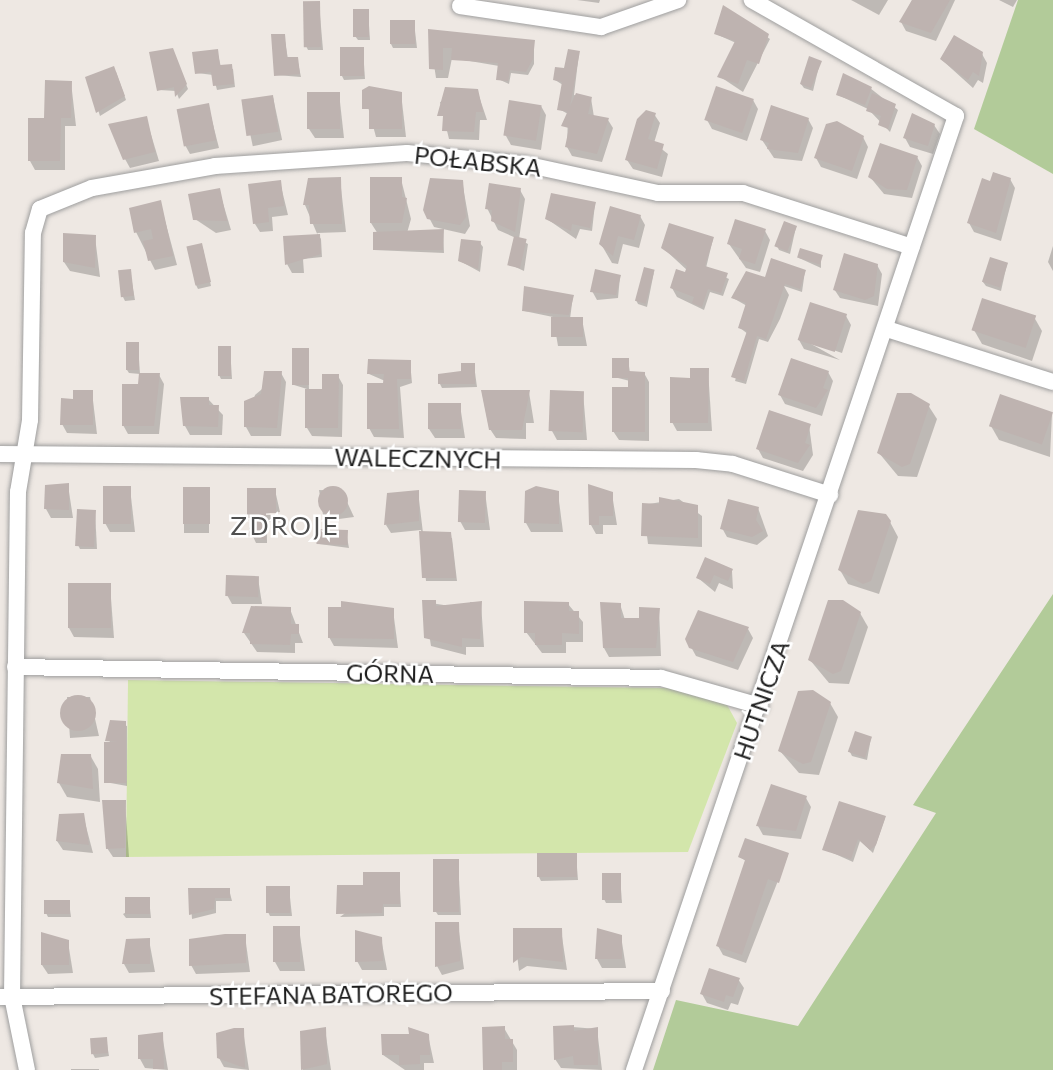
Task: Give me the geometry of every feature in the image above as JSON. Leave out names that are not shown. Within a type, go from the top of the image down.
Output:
[{"type":"street","points":[[460,6],[601,27],[677,0]]},
{"type":"street","name":"HUTNICZA","points":[[634,1070],[760,706],[956,116],[752,0]]},
{"type":"street","name":"POŁABSKA","points":[[22,454],[30,420],[33,233],[40,209],[92,188],[215,166],[407,153],[524,164],[658,193],[743,193],[912,247]]},
{"type":"street","points":[[887,329],[1053,382]]},
{"type":"street","name":"WALECZNYCH","points":[[0,454],[696,460],[733,464],[830,495]]},
{"type":"street","points":[[22,454],[6,997],[27,1070]]},
{"type":"street","name":"GÓRNA","points":[[15,667],[661,678],[760,706]]},
{"type":"street","name":"STEFANA BATOREGO","points":[[6,997],[662,991]]},
{"type":"green space","points":[[1018,0],[1053,0],[1053,174],[974,129]]},
{"type":"green space","points":[[1053,594],[1053,1070],[653,1070],[676,1000],[798,1026],[936,813],[913,805]]},
{"type":"green space","points":[[128,680],[668,688],[726,703],[737,723],[688,852],[126,857]]},
{"type":"building","points":[[912,0],[950,0],[931,33],[899,22]]},
{"type":"building","points":[[303,1],[320,1],[321,47],[304,47]]},
{"type":"building","points":[[723,5],[769,34],[759,64],[747,60],[738,84],[717,77],[735,41],[714,34]]},
{"type":"building","points":[[353,9],[369,9],[369,37],[353,37]]},
{"type":"building","points":[[390,20],[415,20],[415,44],[390,44]]},
{"type":"building","points":[[428,29],[535,40],[533,59],[526,72],[510,70],[508,81],[496,80],[498,63],[451,60],[452,48],[443,48],[443,70],[429,69]]},
{"type":"building","points":[[271,34],[285,34],[287,57],[298,57],[300,74],[274,76]]},
{"type":"building","points":[[954,35],[983,52],[979,76],[973,72],[968,80],[940,59]]},
{"type":"building","points":[[340,47],[364,47],[364,76],[340,76]]},
{"type":"building","points":[[173,48],[187,84],[175,97],[174,87],[157,91],[149,52]]},
{"type":"building","points":[[218,49],[220,65],[232,64],[234,84],[213,86],[211,72],[195,74],[192,52]]},
{"type":"building","points":[[568,49],[580,51],[569,112],[557,110],[562,82],[553,80],[555,67],[564,68]]},
{"type":"building","points":[[809,56],[822,61],[811,88],[800,84]]},
{"type":"building","points":[[114,66],[125,96],[96,113],[85,77]]},
{"type":"building","points":[[843,73],[872,87],[865,105],[836,95]]},
{"type":"building","points":[[45,80],[72,81],[71,118],[61,118],[60,161],[28,161],[28,118],[44,118]]},
{"type":"building","points":[[369,86],[402,92],[402,129],[369,129],[369,109],[362,109],[362,90]]},
{"type":"building","points":[[716,86],[754,99],[742,133],[704,120]]},
{"type":"building","points":[[445,87],[478,89],[483,112],[476,112],[474,132],[442,131],[443,116],[437,116]]},
{"type":"building","points":[[307,92],[340,92],[340,129],[307,129]]},
{"type":"building","points":[[576,93],[592,97],[588,114],[609,118],[597,154],[565,147],[569,128],[561,126]]},
{"type":"building","points":[[872,93],[896,104],[888,129],[878,125],[881,116],[866,111]]},
{"type":"building","points":[[273,95],[278,132],[246,136],[241,99]]},
{"type":"building","points":[[509,100],[542,105],[536,141],[503,136]]},
{"type":"building","points":[[209,103],[216,140],[184,147],[177,109]]},
{"type":"building","points":[[771,105],[809,118],[798,153],[767,149],[769,143],[760,140]]},
{"type":"building","points":[[646,110],[656,113],[648,139],[664,144],[657,169],[625,160],[637,119]]},
{"type":"building","points":[[912,113],[935,124],[928,146],[903,138]]},
{"type":"building","points":[[147,116],[155,152],[123,160],[108,124]]},
{"type":"building","points":[[837,121],[864,136],[852,171],[814,158],[826,124]]},
{"type":"building","points":[[880,143],[918,156],[907,190],[887,189],[868,177]]},
{"type":"building","points":[[993,172],[1011,178],[996,233],[967,223],[982,178],[990,181]]},
{"type":"building","points":[[341,177],[342,224],[310,224],[309,205],[303,205],[308,178]]},
{"type":"building","points":[[370,177],[402,177],[402,197],[407,198],[402,223],[370,223]]},
{"type":"building","points":[[430,178],[463,180],[466,217],[460,225],[427,219],[423,210]]},
{"type":"building","points":[[281,180],[284,206],[268,208],[269,222],[253,224],[248,184]]},
{"type":"building","points":[[489,183],[521,188],[515,232],[491,221],[492,210],[485,209]]},
{"type":"building","points":[[220,188],[227,221],[193,220],[188,194]]},
{"type":"building","points":[[551,193],[596,202],[590,228],[572,224],[571,231],[545,219]]},
{"type":"building","points":[[161,200],[173,256],[148,261],[143,241],[153,239],[151,229],[134,233],[129,208]]},
{"type":"building","points":[[610,206],[641,215],[634,240],[618,236],[613,256],[599,244]]},
{"type":"building","points":[[735,219],[766,229],[755,264],[739,259],[742,249],[727,244]]},
{"type":"building","points":[[784,221],[797,226],[787,251],[774,246]]},
{"type":"building","points":[[669,223],[714,237],[705,266],[728,273],[721,293],[708,289],[702,307],[692,303],[694,297],[670,288],[676,269],[685,272],[687,266],[661,248]]},
{"type":"building","points":[[444,229],[443,250],[373,250],[373,232]]},
{"type":"building","points":[[63,233],[96,235],[95,268],[63,262]]},
{"type":"building","points":[[320,234],[321,254],[285,265],[283,236]]},
{"type":"building","points":[[514,236],[527,239],[520,268],[507,265]]},
{"type":"building","points":[[461,239],[481,241],[478,269],[458,261]]},
{"type":"building","points":[[202,243],[211,282],[195,286],[186,247]]},
{"type":"building","points":[[800,248],[823,255],[820,265],[797,258]]},
{"type":"building","points":[[844,253],[878,264],[874,296],[865,300],[833,290]]},
{"type":"building","points":[[990,257],[1008,263],[1000,288],[982,282]]},
{"type":"building","points":[[771,258],[806,270],[800,289],[785,284],[766,339],[757,336],[744,381],[731,377],[747,331],[738,328],[746,303],[731,298],[746,271],[765,277]]},
{"type":"building","points":[[644,267],[655,270],[646,304],[635,301]]},
{"type":"building","points":[[131,269],[134,296],[121,297],[118,270]]},
{"type":"building","points":[[595,269],[621,275],[616,295],[590,292]]},
{"type":"building","points":[[524,286],[574,295],[569,315],[522,311]]},
{"type":"building","points":[[982,298],[1036,316],[1026,348],[971,330]]},
{"type":"building","points":[[810,302],[847,314],[835,352],[798,340]]},
{"type":"building","points":[[551,317],[583,317],[583,337],[551,337]]},
{"type":"building","points":[[126,342],[139,342],[139,370],[126,370]]},
{"type":"building","points":[[218,346],[231,346],[231,376],[218,376]]},
{"type":"building","points":[[292,348],[309,348],[309,385],[292,385]]},
{"type":"building","points":[[612,358],[629,358],[629,371],[645,372],[645,432],[612,432],[612,387],[628,387],[628,378],[612,378]]},
{"type":"building","points":[[791,358],[829,371],[823,388],[828,390],[816,408],[778,395]]},
{"type":"building","points":[[368,359],[411,360],[411,379],[397,379],[399,429],[367,429],[367,383],[383,383],[384,374],[367,374]]},
{"type":"building","points":[[461,363],[475,363],[475,384],[438,384],[438,374],[461,371]]},
{"type":"building","points":[[690,368],[709,368],[708,423],[670,423],[670,377],[690,378]]},
{"type":"building","points":[[264,371],[282,371],[277,428],[244,427],[244,401],[261,394]]},
{"type":"building","points":[[139,373],[160,373],[154,426],[122,426],[122,384],[138,384]]},
{"type":"building","points":[[322,374],[339,374],[338,428],[305,428],[305,389],[322,389]]},
{"type":"building","points":[[73,390],[93,390],[93,425],[60,425],[61,398],[73,399]]},
{"type":"building","points":[[481,390],[530,390],[522,430],[489,430]]},
{"type":"building","points":[[550,390],[584,391],[583,432],[549,431]]},
{"type":"building","points":[[897,393],[911,393],[930,404],[910,464],[902,467],[877,453]]},
{"type":"building","points":[[1000,394],[1053,412],[1042,444],[989,426]]},
{"type":"building","points":[[180,397],[209,397],[209,405],[219,405],[218,427],[183,426]]},
{"type":"building","points":[[428,403],[461,403],[461,429],[428,429]]},
{"type":"building","points":[[769,410],[811,424],[805,443],[810,445],[798,463],[756,449]]},
{"type":"building","points":[[69,483],[69,510],[44,509],[45,485]]},
{"type":"building","points":[[588,484],[613,492],[613,516],[599,516],[599,525],[589,525]]},
{"type":"building","points":[[103,486],[131,486],[131,524],[103,524]]},
{"type":"building","points":[[333,486],[344,490],[348,501],[344,512],[333,516],[322,512],[318,501],[322,490]]},
{"type":"building","points":[[536,486],[559,491],[559,524],[524,523],[525,491]]},
{"type":"building","points":[[183,487],[210,487],[210,524],[183,524]]},
{"type":"building","points":[[247,488],[276,488],[276,513],[266,513],[266,540],[247,536],[256,518],[247,518]]},
{"type":"building","points":[[419,490],[419,521],[384,525],[387,493]]},
{"type":"building","points":[[459,490],[486,491],[485,523],[458,522]]},
{"type":"building","points":[[659,497],[698,505],[698,538],[641,536],[642,503],[659,504]]},
{"type":"building","points":[[728,499],[759,507],[756,520],[763,531],[752,537],[720,529]]},
{"type":"building","points":[[77,509],[96,510],[94,547],[75,546]]},
{"type":"building","points":[[858,510],[886,514],[891,521],[871,581],[863,584],[838,570]]},
{"type":"building","points":[[317,529],[348,530],[347,545],[316,544]]},
{"type":"building","points":[[419,531],[451,532],[456,578],[422,578]]},
{"type":"building","points":[[705,557],[733,569],[728,581],[714,575],[710,584],[696,578]]},
{"type":"building","points":[[226,575],[259,576],[258,597],[225,596]]},
{"type":"building","points":[[68,583],[111,583],[111,628],[68,628]]},
{"type":"building","points":[[422,600],[436,600],[436,606],[482,601],[480,639],[462,638],[462,647],[424,638]]},
{"type":"building","points":[[828,600],[843,600],[861,612],[841,671],[833,674],[808,660]]},
{"type":"building","points":[[341,601],[394,608],[394,639],[328,638],[328,607],[341,607]]},
{"type":"building","points":[[524,601],[569,602],[569,611],[579,611],[579,634],[562,633],[562,645],[535,645],[535,633],[524,633]]},
{"type":"building","points":[[600,602],[621,603],[621,618],[639,618],[639,607],[660,608],[656,648],[603,648]]},
{"type":"building","points":[[251,606],[291,607],[291,624],[299,624],[299,634],[291,634],[290,645],[250,644],[250,633],[242,633]]},
{"type":"building","points":[[698,610],[749,627],[733,662],[689,648],[685,639]]},
{"type":"building","points":[[813,690],[831,702],[811,762],[803,764],[778,751],[798,691]]},
{"type":"building","points":[[78,695],[90,701],[96,713],[90,725],[78,731],[66,725],[60,713],[66,701]]},
{"type":"building","points":[[110,720],[126,721],[126,783],[104,783],[104,742],[118,742],[105,741]]},
{"type":"building","points":[[855,731],[872,737],[865,758],[848,752]]},
{"type":"building","points":[[61,754],[91,754],[93,789],[57,783]]},
{"type":"building","points":[[771,784],[807,796],[796,831],[756,826]]},
{"type":"building","points":[[102,800],[126,800],[125,848],[106,849]]},
{"type":"building","points":[[839,801],[886,816],[876,845],[870,850],[858,839],[851,859],[822,850]]},
{"type":"building","points":[[84,813],[89,845],[56,841],[59,814]]},
{"type":"building","points":[[745,838],[789,853],[779,883],[768,879],[742,955],[716,946],[745,860],[738,857]]},
{"type":"building","points":[[537,853],[577,853],[577,877],[537,877]]},
{"type":"building","points":[[433,859],[459,859],[459,912],[433,912]]},
{"type":"building","points":[[363,872],[400,872],[400,904],[383,904],[382,913],[336,914],[337,885],[363,885]]},
{"type":"building","points":[[602,873],[621,873],[621,900],[602,900]]},
{"type":"building","points":[[266,886],[290,886],[290,913],[266,913]]},
{"type":"building","points":[[188,888],[230,888],[230,898],[215,898],[214,909],[189,915]]},
{"type":"building","points":[[125,897],[150,897],[150,914],[125,914]]},
{"type":"building","points":[[44,900],[70,900],[70,914],[44,914]]},
{"type":"building","points":[[435,922],[459,922],[460,961],[435,967]]},
{"type":"building","points":[[273,926],[300,926],[300,962],[273,962]]},
{"type":"building","points":[[513,928],[562,928],[563,962],[521,957],[513,963]]},
{"type":"building","points":[[597,928],[622,935],[622,959],[595,959]]},
{"type":"building","points":[[355,930],[382,937],[383,961],[355,962]]},
{"type":"building","points":[[41,932],[69,940],[69,965],[41,965]]},
{"type":"building","points":[[246,934],[246,963],[189,966],[189,939]]},
{"type":"building","points":[[150,938],[150,964],[122,964],[126,939]]},
{"type":"building","points":[[709,968],[740,978],[733,997],[726,995],[724,1002],[700,994]]},
{"type":"building","points":[[574,1025],[574,1031],[598,1027],[598,1065],[574,1065],[573,1056],[554,1060],[553,1026]]},
{"type":"building","points":[[505,1026],[505,1039],[513,1039],[513,1062],[502,1062],[502,1070],[483,1070],[482,1027]]},
{"type":"building","points":[[326,1027],[327,1064],[301,1070],[300,1031]]},
{"type":"building","points":[[408,1027],[429,1034],[430,1055],[420,1055],[420,1064],[399,1065],[399,1055],[382,1055],[381,1034],[409,1034]]},
{"type":"building","points":[[244,1028],[245,1068],[217,1058],[216,1033]]},
{"type":"building","points":[[163,1032],[164,1069],[153,1069],[153,1059],[138,1059],[138,1035]]},
{"type":"building","points":[[107,1037],[108,1053],[91,1054],[90,1038]]},
{"type":"district","name":"ZDROJE","points":[[285,525]]}]
